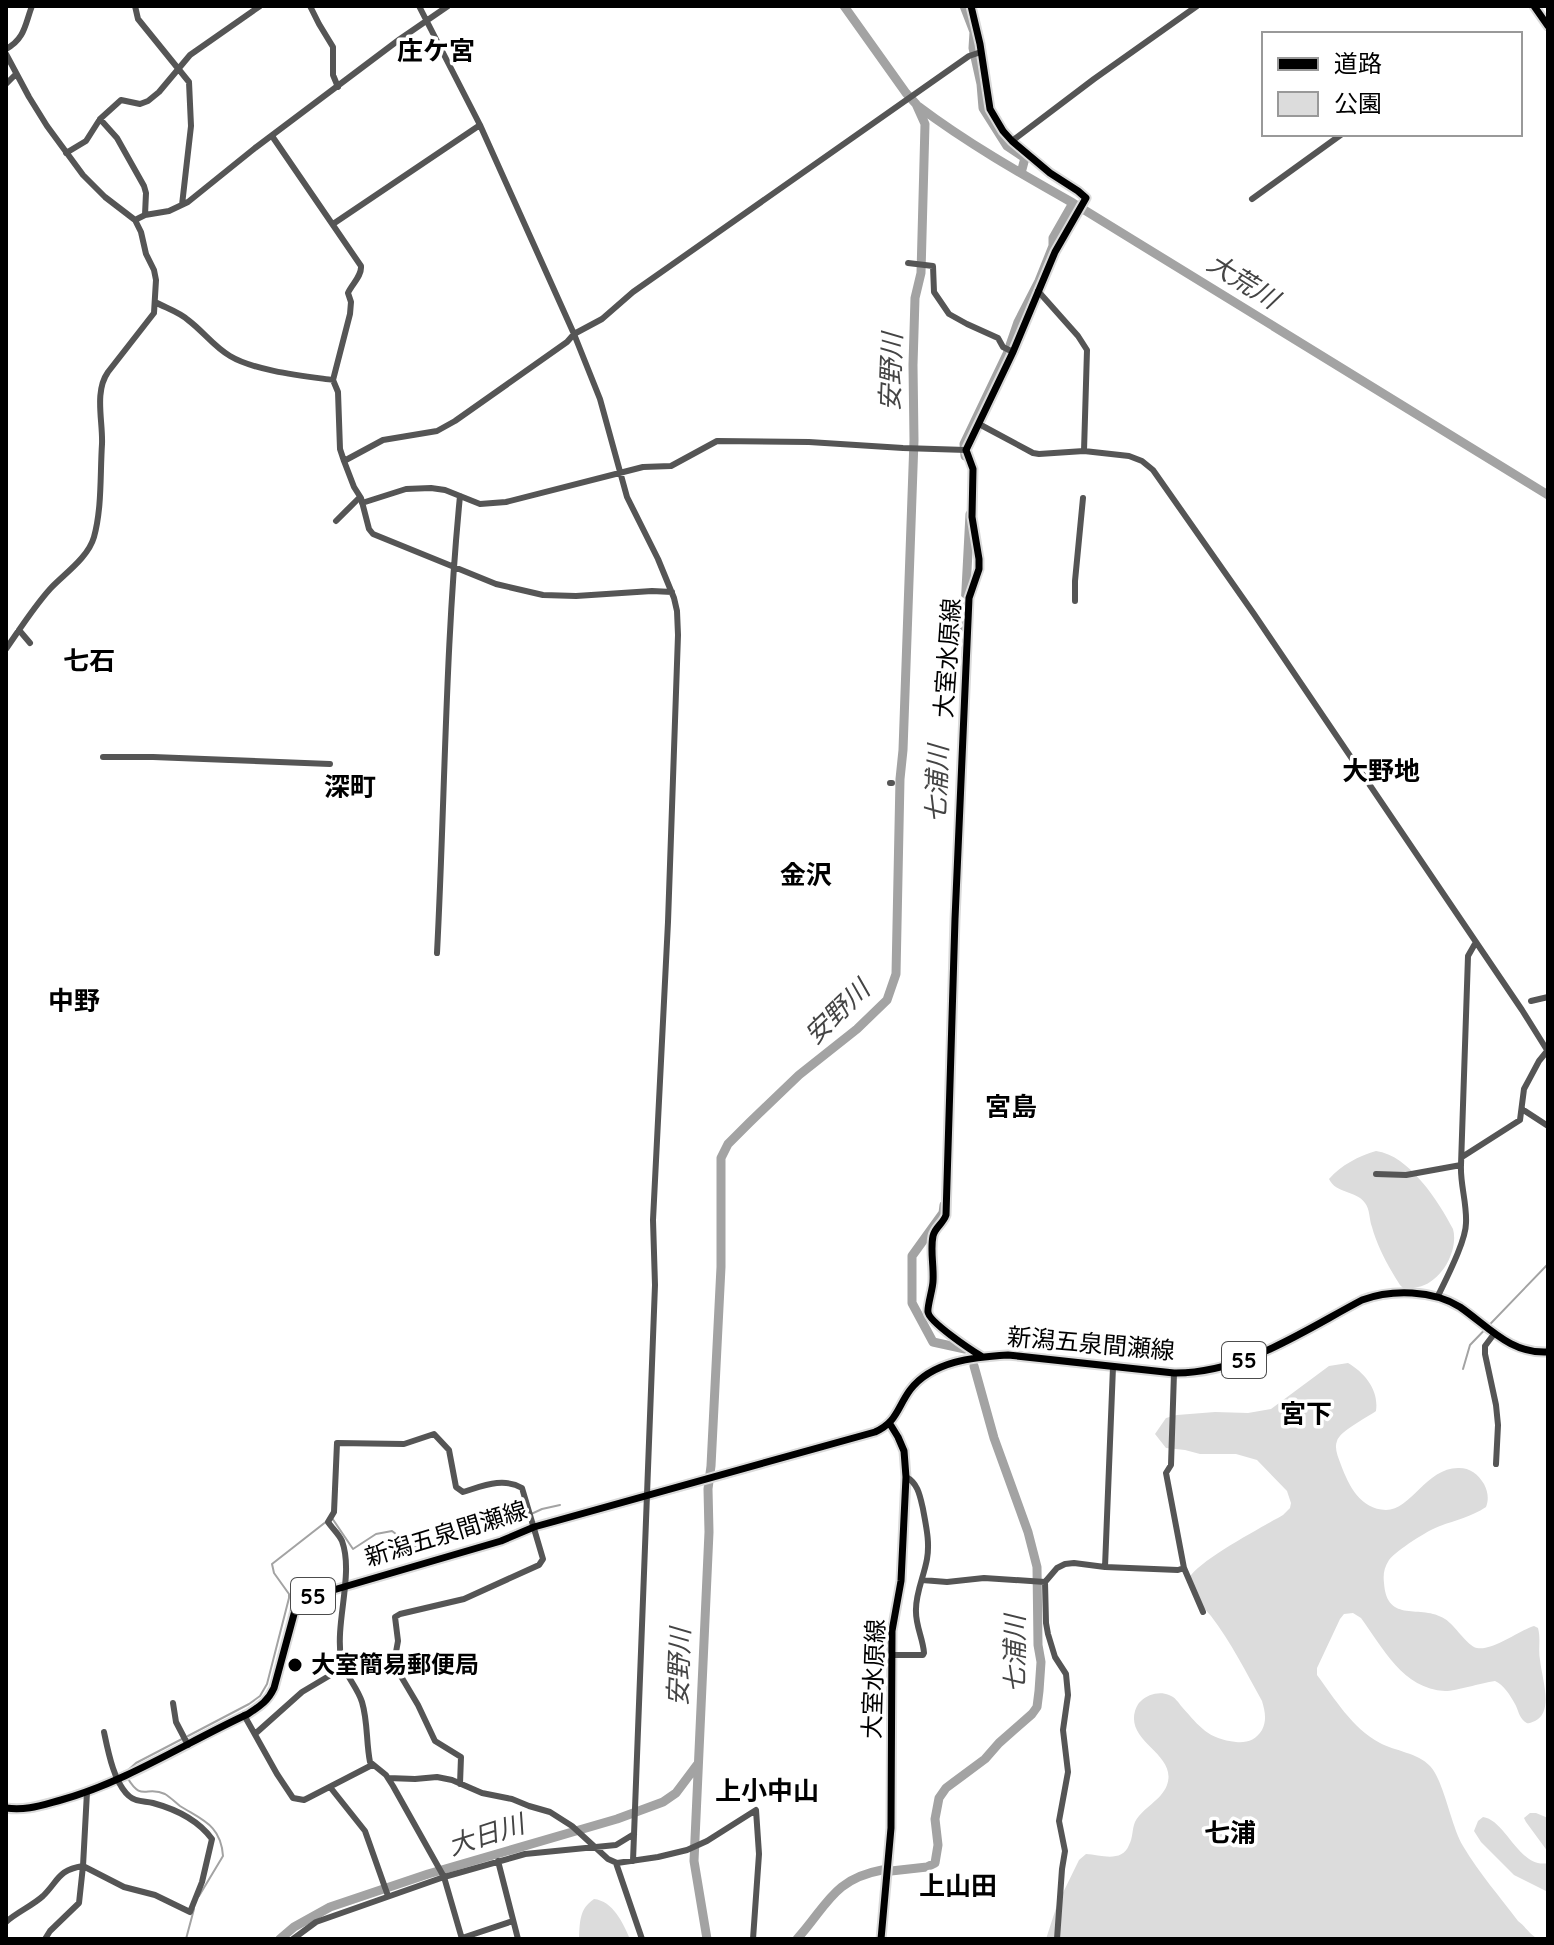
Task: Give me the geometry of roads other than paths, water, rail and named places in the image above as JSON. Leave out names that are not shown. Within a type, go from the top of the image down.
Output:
[{"type":"main road","points":[[966,450],[1013,352],[1055,252],[1086,198],[1050,173],[1003,131],[990,109],[977,53],[971,6]]},
{"type":"main road","points":[[1534,6],[1548,26]]},
{"type":"main road","name":"大室水原線","points":[[966,450],[973,469],[972,517],[979,569],[969,598],[946,1215],[933,1237],[933,1281],[927,1311],[952,1336],[981,1356]]},
{"type":"main road","name":"新潟五泉間瀬線","points":[[981,1356],[1008,1355],[1174,1373],[1197,1372],[1252,1357],[1372,1296],[1390,1294],[1438,1296],[1515,1347],[1548,1352]]},
{"type":"main road","name":"55","points":[[890,1424],[911,1388],[927,1374],[981,1356]]},
{"type":"main road","name":"大室水原線","points":[[881,1939],[891,1828],[892,1631],[901,1581],[906,1477],[904,1451],[890,1424]]},
{"type":"main road","name":"新潟五泉間瀬線","points":[[6,1808],[35,1808],[119,1780],[269,1699],[297,1603],[306,1598],[501,1541],[534,1527],[875,1432],[890,1424]]},
{"type":"street","points":[[6,649],[48,591],[92,543],[99,499],[102,443],[100,390],[104,377],[154,313],[156,280],[135,220],[83,175],[15,75],[6,51],[26,27],[32,6]]},
{"type":"street","points":[[135,6],[138,19],[189,82],[191,126],[182,205]]},
{"type":"street","points":[[66,153],[86,141],[100,119],[121,100],[140,104],[148,101],[190,55],[260,6]]},
{"type":"street","points":[[310,6],[333,47],[333,75],[338,87]]},
{"type":"street","points":[[419,6],[480,125],[574,334],[600,399],[627,497],[672,592],[677,611],[667,947],[653,1220],[655,1285],[633,1861]]},
{"type":"street","points":[[135,220],[182,205],[448,6]]},
{"type":"street","points":[[1012,141],[1197,6]]},
{"type":"street","points":[[344,461],[383,440],[445,427],[977,53]]},
{"type":"street","points":[[6,84],[15,75]]},
{"type":"street","points":[[100,119],[117,138],[144,186],[145,215]]},
{"type":"street","points":[[333,224],[480,125]]},
{"type":"street","points":[[272,136],[356,255],[362,270],[348,293],[350,314],[333,380],[338,392],[340,449],[373,534],[496,584],[543,595],[672,592]]},
{"type":"street","points":[[1252,199],[1339,136]]},
{"type":"street","points":[[910,264],[933,266],[934,292],[949,314],[998,338],[1003,347],[1013,352]]},
{"type":"street","points":[[1038,291],[1087,350],[1084,451]]},
{"type":"street","points":[[155,302],[186,318],[234,359],[263,368],[333,380]]},
{"type":"street","points":[[979,424],[1033,453],[1084,451],[1136,458],[1160,477],[1548,1050],[1524,1089],[1520,1120],[1461,1161],[1406,1175],[1376,1174]]},
{"type":"street","points":[[336,521],[361,500],[406,489],[445,490],[489,505],[643,467],[671,466],[717,441],[966,450]]},
{"type":"street","points":[[437,953],[453,565],[460,496]]},
{"type":"street","points":[[1075,601],[1083,498]]},
{"type":"street","points":[[19,630],[30,643]]},
{"type":"street","points":[[103,757],[330,764]]},
{"type":"street","points":[[1438,1296],[1464,1235],[1466,1223],[1461,1161],[1468,956],[1476,942]]},
{"type":"street","points":[[1531,1001],[1548,997]]},
{"type":"street","points":[[1522,1109],[1548,1126]]},
{"type":"street","points":[[1489,1330],[1485,1354],[1496,1405],[1496,1464]]},
{"type":"street","points":[[1105,1567],[1113,1367]]},
{"type":"street","points":[[1174,1373],[1171,1465],[1166,1473],[1184,1568],[1203,1612]]},
{"type":"street","points":[[460,1784],[461,1757],[435,1741],[394,1663],[398,1647],[395,1617],[464,1599],[539,1565],[543,1559],[522,1488],[495,1482],[463,1492],[459,1490],[449,1450],[434,1434],[404,1444],[337,1443],[334,1512],[328,1522],[340,1537],[345,1552],[340,1652],[366,1717],[368,1756],[372,1765],[388,1778],[444,1877],[462,1938],[513,1921]]},
{"type":"street","points":[[892,1655],[918,1656],[924,1653],[916,1611],[927,1560],[926,1520],[921,1497],[911,1479],[906,1477]]},
{"type":"street","points":[[1057,1939],[1065,1851],[1059,1821],[1068,1772],[1063,1730],[1068,1695],[1066,1674],[1055,1657],[1048,1634],[1044,1582],[1065,1564],[1184,1568]]},
{"type":"street","points":[[922,1580],[947,1582],[984,1578],[1044,1582]]},
{"type":"street","points":[[255,1734],[302,1692],[344,1667]]},
{"type":"street","points":[[173,1703],[176,1722],[188,1745]]},
{"type":"street","points":[[244,1715],[293,1798],[304,1800],[372,1765]]},
{"type":"street","points":[[6,1922],[43,1896],[66,1870],[83,1866],[124,1887],[155,1895],[190,1912],[202,1882],[212,1839],[197,1823],[151,1803],[131,1798],[110,1760],[104,1732]]},
{"type":"street","points":[[388,1778],[437,1777],[452,1780],[482,1793],[550,1812],[616,1863],[687,1850],[756,1810],[759,1854],[753,1939]]},
{"type":"street","points":[[330,1787],[365,1831],[387,1896]]},
{"type":"street","points":[[45,1939],[79,1903],[87,1792]]},
{"type":"street","points":[[293,1939],[316,1922],[444,1877],[525,1854],[616,1845],[634,1834]]},
{"type":"street","points":[[498,1861],[518,1939]]},
{"type":"street","points":[[616,1863],[642,1939]]},
{"type":"waterway","name":"安野川","points":[[707,1939],[694,1861],[709,1532],[708,1489],[721,1267],[721,1158],[728,1144],[799,1075],[857,1029],[887,1000],[896,974],[900,779],[914,440],[915,298],[921,273],[925,124],[916,104],[844,6]]},
{"type":"waterway","points":[[964,6],[974,32],[973,48],[983,108],[1007,146],[1025,158],[1021,173]]},
{"type":"waterway","name":"大荒川","points":[[918,106],[955,133],[1548,495]]},
{"type":"waterway","name":"七浦川","points":[[965,456],[964,444],[1039,281],[1053,246],[1053,238],[1073,203]]},
{"type":"waterway","name":"七浦川","points":[[964,627],[970,514]]},
{"type":"waterway","name":"七浦川","points":[[944,1205],[943,1213],[912,1256],[912,1303],[933,1342],[965,1349]]},
{"type":"waterway","points":[[1463,1369],[1470,1345],[1548,1264]]},
{"type":"waterway","name":"七浦川","points":[[891,1871],[927,1867],[935,1863],[938,1845],[935,1819],[939,1798],[946,1788],[985,1759],[1037,1707],[1041,1662],[1037,1567],[1028,1532],[994,1438],[974,1366]]},
{"type":"waterway","points":[[332,1518],[353,1549],[376,1534],[392,1531],[409,1544],[429,1548],[501,1528],[542,1509],[560,1505]]},
{"type":"waterway","points":[[188,1736],[260,1696],[267,1684],[289,1598],[272,1564],[327,1521]]},
{"type":"waterway","points":[[126,1772],[136,1763],[182,1739]]},
{"type":"waterway","name":"大日川","points":[[280,1939],[294,1927],[330,1907],[663,1802],[676,1793],[697,1765]]},
{"type":"waterway","points":[[127,1777],[141,1791],[167,1795],[203,1820],[219,1837],[223,1856],[199,1896]]},
{"type":"waterway","name":"七浦川","points":[[797,1939],[841,1887],[866,1874],[882,1870]]},
{"type":"waterway","points":[[186,1939],[194,1909]]},
{"type":"place","name":"大室簡易郵便局","points":[[295,1665]]},
{"type":"district","name":"庄ケ宮","points":[[436,51]]},
{"type":"district","name":"七石","points":[[89,661]]},
{"type":"district","name":"大野地","points":[[1381,771]]},
{"type":"district","name":"深町","points":[[350,787]]},
{"type":"district","name":"金沢","points":[[806,875]]},
{"type":"district","name":"中野","points":[[74,1001]]},
{"type":"district","name":"宮島","points":[[1011,1107]]},
{"type":"district","name":"宮下","points":[[1306,1414]]},
{"type":"district","name":"上小中山","points":[[767,1791]]},
{"type":"district","name":"七浦","points":[[1230,1833]]},
{"type":"district","name":"上山田","points":[[958,1886]]}]
